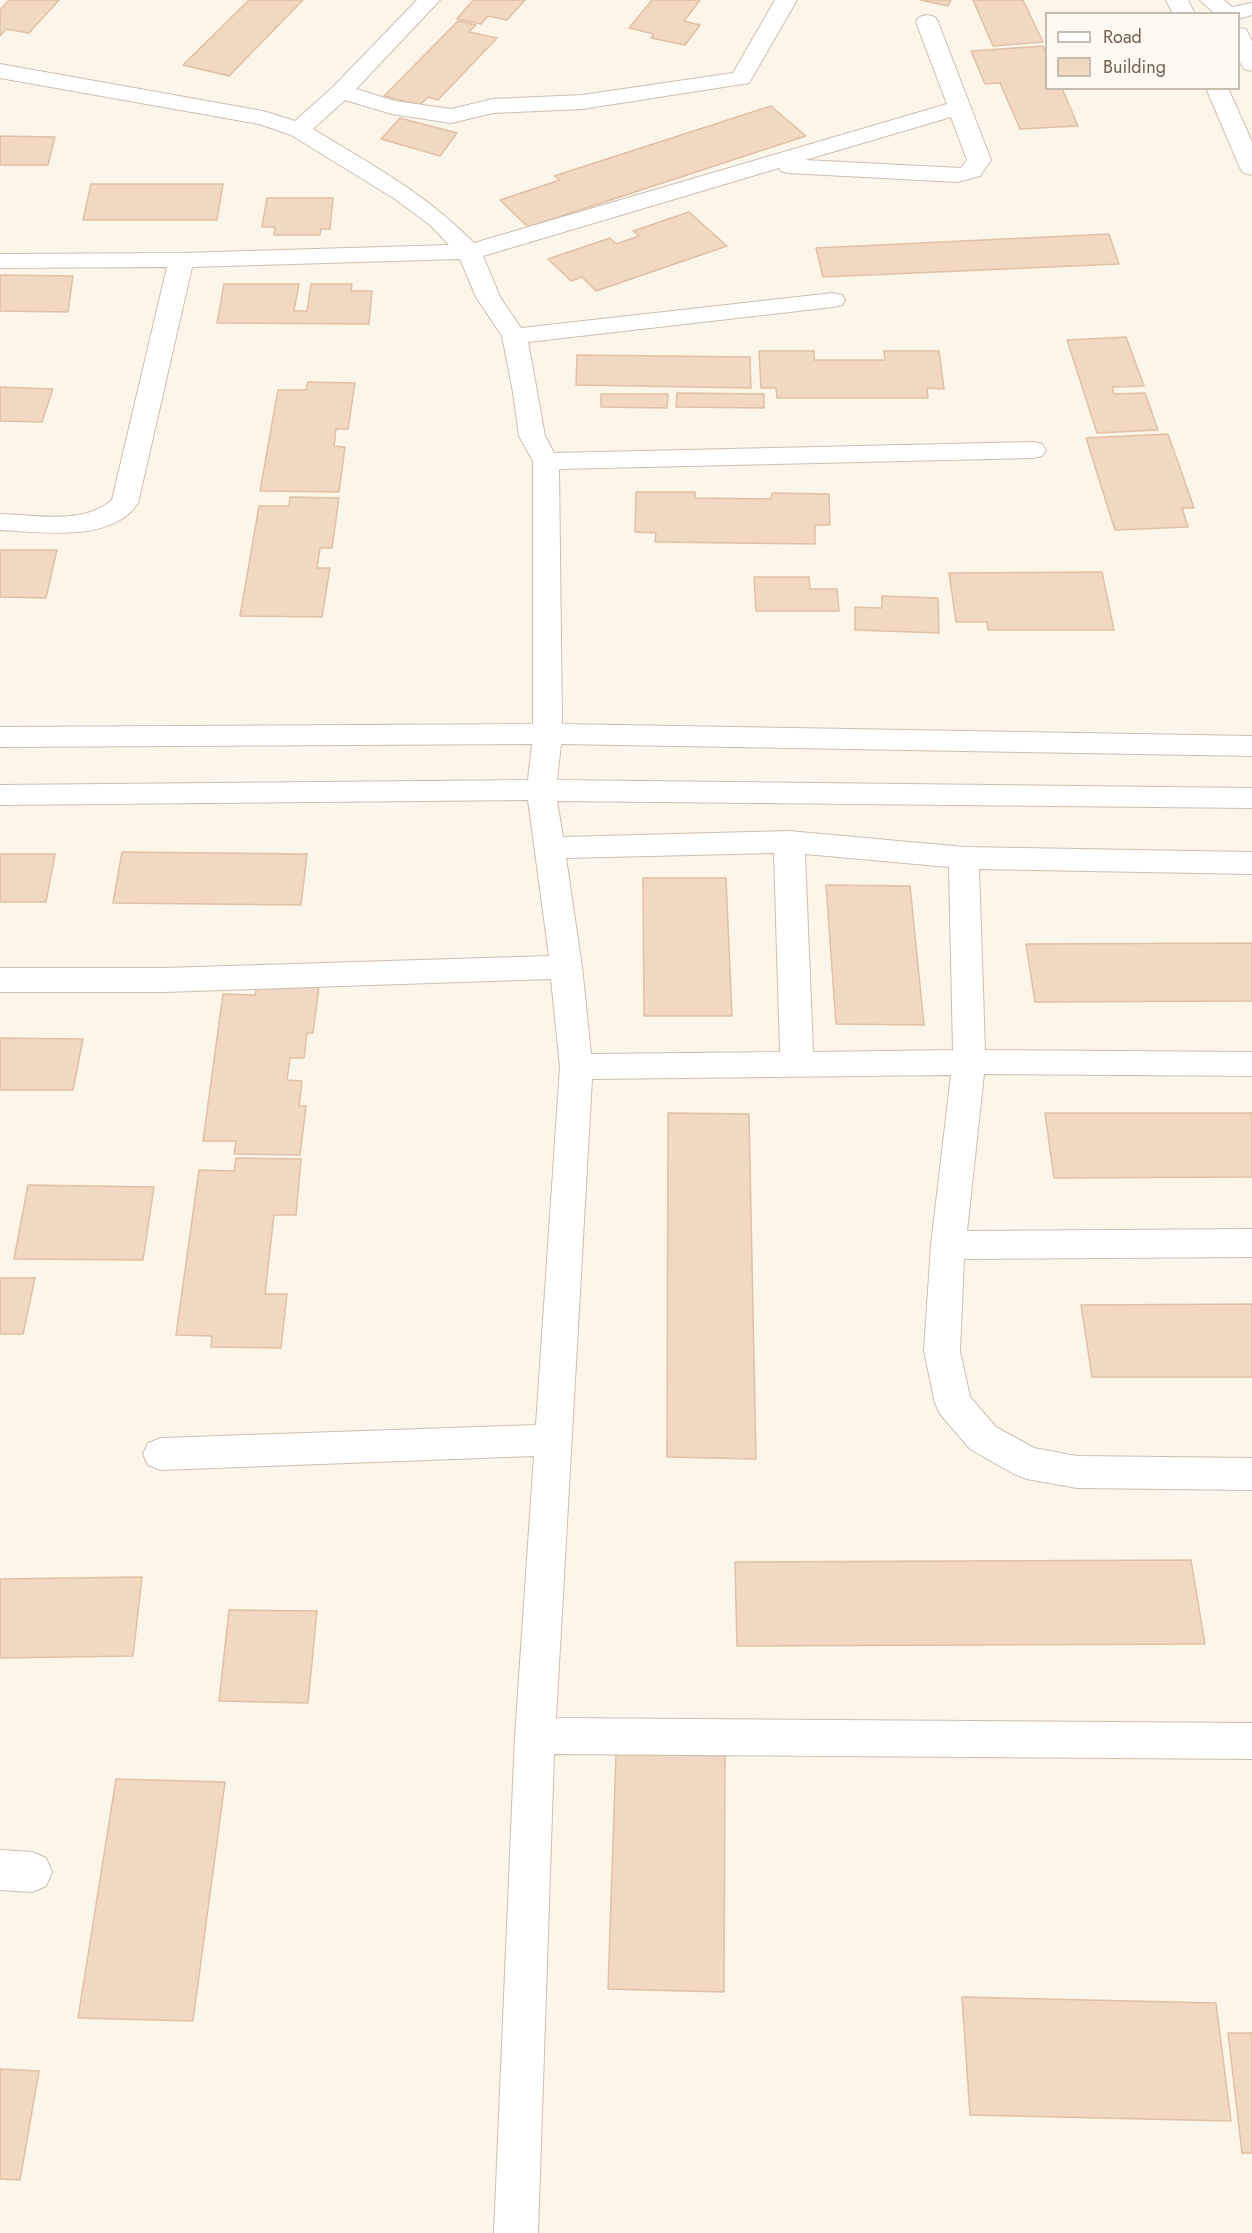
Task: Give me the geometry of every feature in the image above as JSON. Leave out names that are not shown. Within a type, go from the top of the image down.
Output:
[{"type":"street","points":[[299,130],[340,92],[429,0]]},
{"type":"street","points":[[340,92],[392,107],[451,116],[493,106],[582,102],[741,78],[786,0]]},
{"type":"street","points":[[1211,0],[1227,12]]},
{"type":"street","points":[[768,165],[966,175],[976,168],[979,160],[927,22]]},
{"type":"street","points":[[1240,36],[1252,64]]},
{"type":"street","points":[[0,70],[263,118],[299,130],[403,194],[438,220],[469,252],[488,297],[514,336],[526,392],[532,436],[546,460],[548,734],[541,790],[566,967],[576,1067],[535,1736],[516,2233]]},
{"type":"street","points":[[1218,90],[1252,168]]},
{"type":"street","points":[[0,261],[181,260],[469,252],[960,107]]},
{"type":"street","points":[[0,522],[90,522],[105,519],[117,512],[125,503],[181,260]]},
{"type":"street","points":[[514,336],[833,300]]},
{"type":"street","points":[[546,460],[1034,450]]},
{"type":"street","points":[[0,737],[548,734],[1252,746]]},
{"type":"street","points":[[0,795],[541,790],[1252,798]]},
{"type":"street","points":[[549,848],[789,842],[964,858],[1252,862]]},
{"type":"street","points":[[789,842],[797,1064]]},
{"type":"street","points":[[964,858],[969,1062],[948,1245],[942,1351],[953,1402],[983,1438],[1027,1463],[1077,1472],[1252,1474]]},
{"type":"street","points":[[0,981],[164,980],[566,967]]},
{"type":"street","points":[[576,1067],[969,1062],[1252,1064]]},
{"type":"street","points":[[948,1245],[1252,1243]]},
{"type":"street","points":[[160,1454],[553,1440]]},
{"type":"street","points":[[535,1736],[1252,1741]]},
{"type":"building","points":[[9,0],[59,0],[29,33],[6,29],[0,36],[0,10]]},
{"type":"building","points":[[249,0],[303,0],[229,76],[183,65]]},
{"type":"building","points":[[473,0],[525,0],[507,20],[488,16],[481,24],[457,19]]},
{"type":"building","points":[[652,0],[700,0],[684,21],[700,25],[685,45],[651,38],[654,34],[629,28]]},
{"type":"building","points":[[920,0],[951,0],[948,6]]},
{"type":"building","points":[[973,0],[1023,0],[1043,42],[993,46]]},
{"type":"building","points":[[458,21],[476,25],[469,32],[497,38],[438,100],[428,97],[420,105],[384,96]]},
{"type":"building","points":[[1043,46],[1045,90],[1063,90],[1078,126],[1020,129],[1000,83],[985,84],[971,51]]},
{"type":"building","points":[[771,106],[806,136],[528,227],[500,200],[560,180],[554,176]]},
{"type":"building","points":[[400,118],[457,133],[440,156],[381,139]]},
{"type":"building","points":[[0,136],[55,137],[48,165],[0,165]]},
{"type":"building","points":[[91,184],[223,184],[217,220],[83,220]]},
{"type":"building","points":[[267,198],[333,198],[330,229],[321,229],[320,235],[274,235],[275,227],[262,227]]},
{"type":"building","points":[[689,212],[727,246],[596,291],[582,277],[571,281],[548,259],[610,238],[616,244],[639,236],[633,231]]},
{"type":"building","points":[[1109,234],[1119,264],[823,277],[816,248]]},
{"type":"building","points":[[0,275],[73,276],[68,312],[0,311]]},
{"type":"building","points":[[224,284],[299,284],[294,311],[307,311],[311,284],[352,284],[351,291],[372,291],[369,324],[217,323]]},
{"type":"building","points":[[1126,337],[1144,386],[1112,387],[1114,394],[1145,393],[1158,430],[1097,433],[1067,340]]},
{"type":"building","points":[[759,351],[814,351],[814,360],[885,360],[884,351],[939,351],[944,389],[927,388],[928,398],[777,398],[776,388],[761,388]]},
{"type":"building","points":[[577,355],[750,357],[751,388],[576,385]]},
{"type":"building","points":[[308,382],[355,383],[348,429],[336,429],[334,446],[345,447],[339,492],[260,491],[278,390],[306,390]]},
{"type":"building","points":[[0,387],[53,389],[42,422],[0,421]]},
{"type":"building","points":[[677,393],[764,394],[764,408],[676,407]]},
{"type":"building","points":[[601,394],[668,394],[667,408],[601,407]]},
{"type":"building","points":[[1168,434],[1194,508],[1182,508],[1188,527],[1115,530],[1086,438]]},
{"type":"building","points":[[636,492],[695,492],[695,498],[771,499],[772,493],[829,494],[830,525],[815,525],[815,544],[655,542],[656,533],[635,532]]},
{"type":"building","points":[[290,497],[339,498],[332,548],[320,548],[317,568],[330,568],[322,617],[240,616],[259,506],[289,506]]},
{"type":"building","points":[[0,550],[57,550],[46,598],[0,597]]},
{"type":"building","points":[[1102,572],[1114,630],[988,630],[987,622],[956,622],[949,573]]},
{"type":"building","points":[[754,577],[809,577],[810,589],[837,589],[839,611],[756,611]]},
{"type":"building","points":[[882,596],[938,598],[939,633],[855,630],[855,607],[882,608]]},
{"type":"building","points":[[122,852],[307,854],[301,905],[113,903]]},
{"type":"building","points":[[0,854],[55,854],[46,902],[0,902]]},
{"type":"building","points":[[643,878],[726,878],[732,1016],[644,1016]]},
{"type":"building","points":[[826,885],[910,886],[924,1025],[836,1024]]},
{"type":"building","points":[[1252,943],[1252,1001],[1035,1002],[1026,944]]},
{"type":"building","points":[[257,986],[319,987],[313,1033],[307,1033],[304,1058],[290,1058],[287,1080],[302,1081],[299,1106],[306,1106],[300,1155],[234,1154],[236,1141],[203,1141],[223,994],[255,995]]},
{"type":"building","points":[[0,1038],[83,1039],[73,1090],[0,1090]]},
{"type":"building","points":[[668,1113],[749,1114],[756,1459],[667,1457]]},
{"type":"building","points":[[1045,1113],[1252,1113],[1252,1177],[1054,1178]]},
{"type":"building","points":[[236,1158],[301,1159],[296,1215],[274,1215],[265,1294],[287,1294],[281,1348],[211,1347],[212,1336],[176,1335],[199,1170],[234,1171]]},
{"type":"building","points":[[28,1185],[154,1187],[143,1260],[14,1259]]},
{"type":"building","points":[[0,1278],[35,1278],[23,1334],[0,1334]]},
{"type":"building","points":[[1252,1304],[1252,1377],[1092,1377],[1081,1305]]},
{"type":"building","points":[[1191,1560],[1205,1644],[737,1646],[735,1562]]},
{"type":"building","points":[[142,1577],[133,1656],[0,1658],[0,1579]]},
{"type":"building","points":[[229,1610],[317,1611],[308,1703],[219,1701]]},
{"type":"building","points":[[616,1754],[725,1756],[724,1992],[608,1989]]},
{"type":"building","points":[[116,1779],[225,1782],[193,2021],[78,2018]]},
{"type":"building","points":[[962,1997],[1216,2003],[1231,2121],[970,2115]]},
{"type":"building","points":[[1228,2033],[1252,2033],[1252,2153],[1242,2153]]},
{"type":"building","points":[[0,2069],[39,2071],[20,2180],[0,2179]]}]
